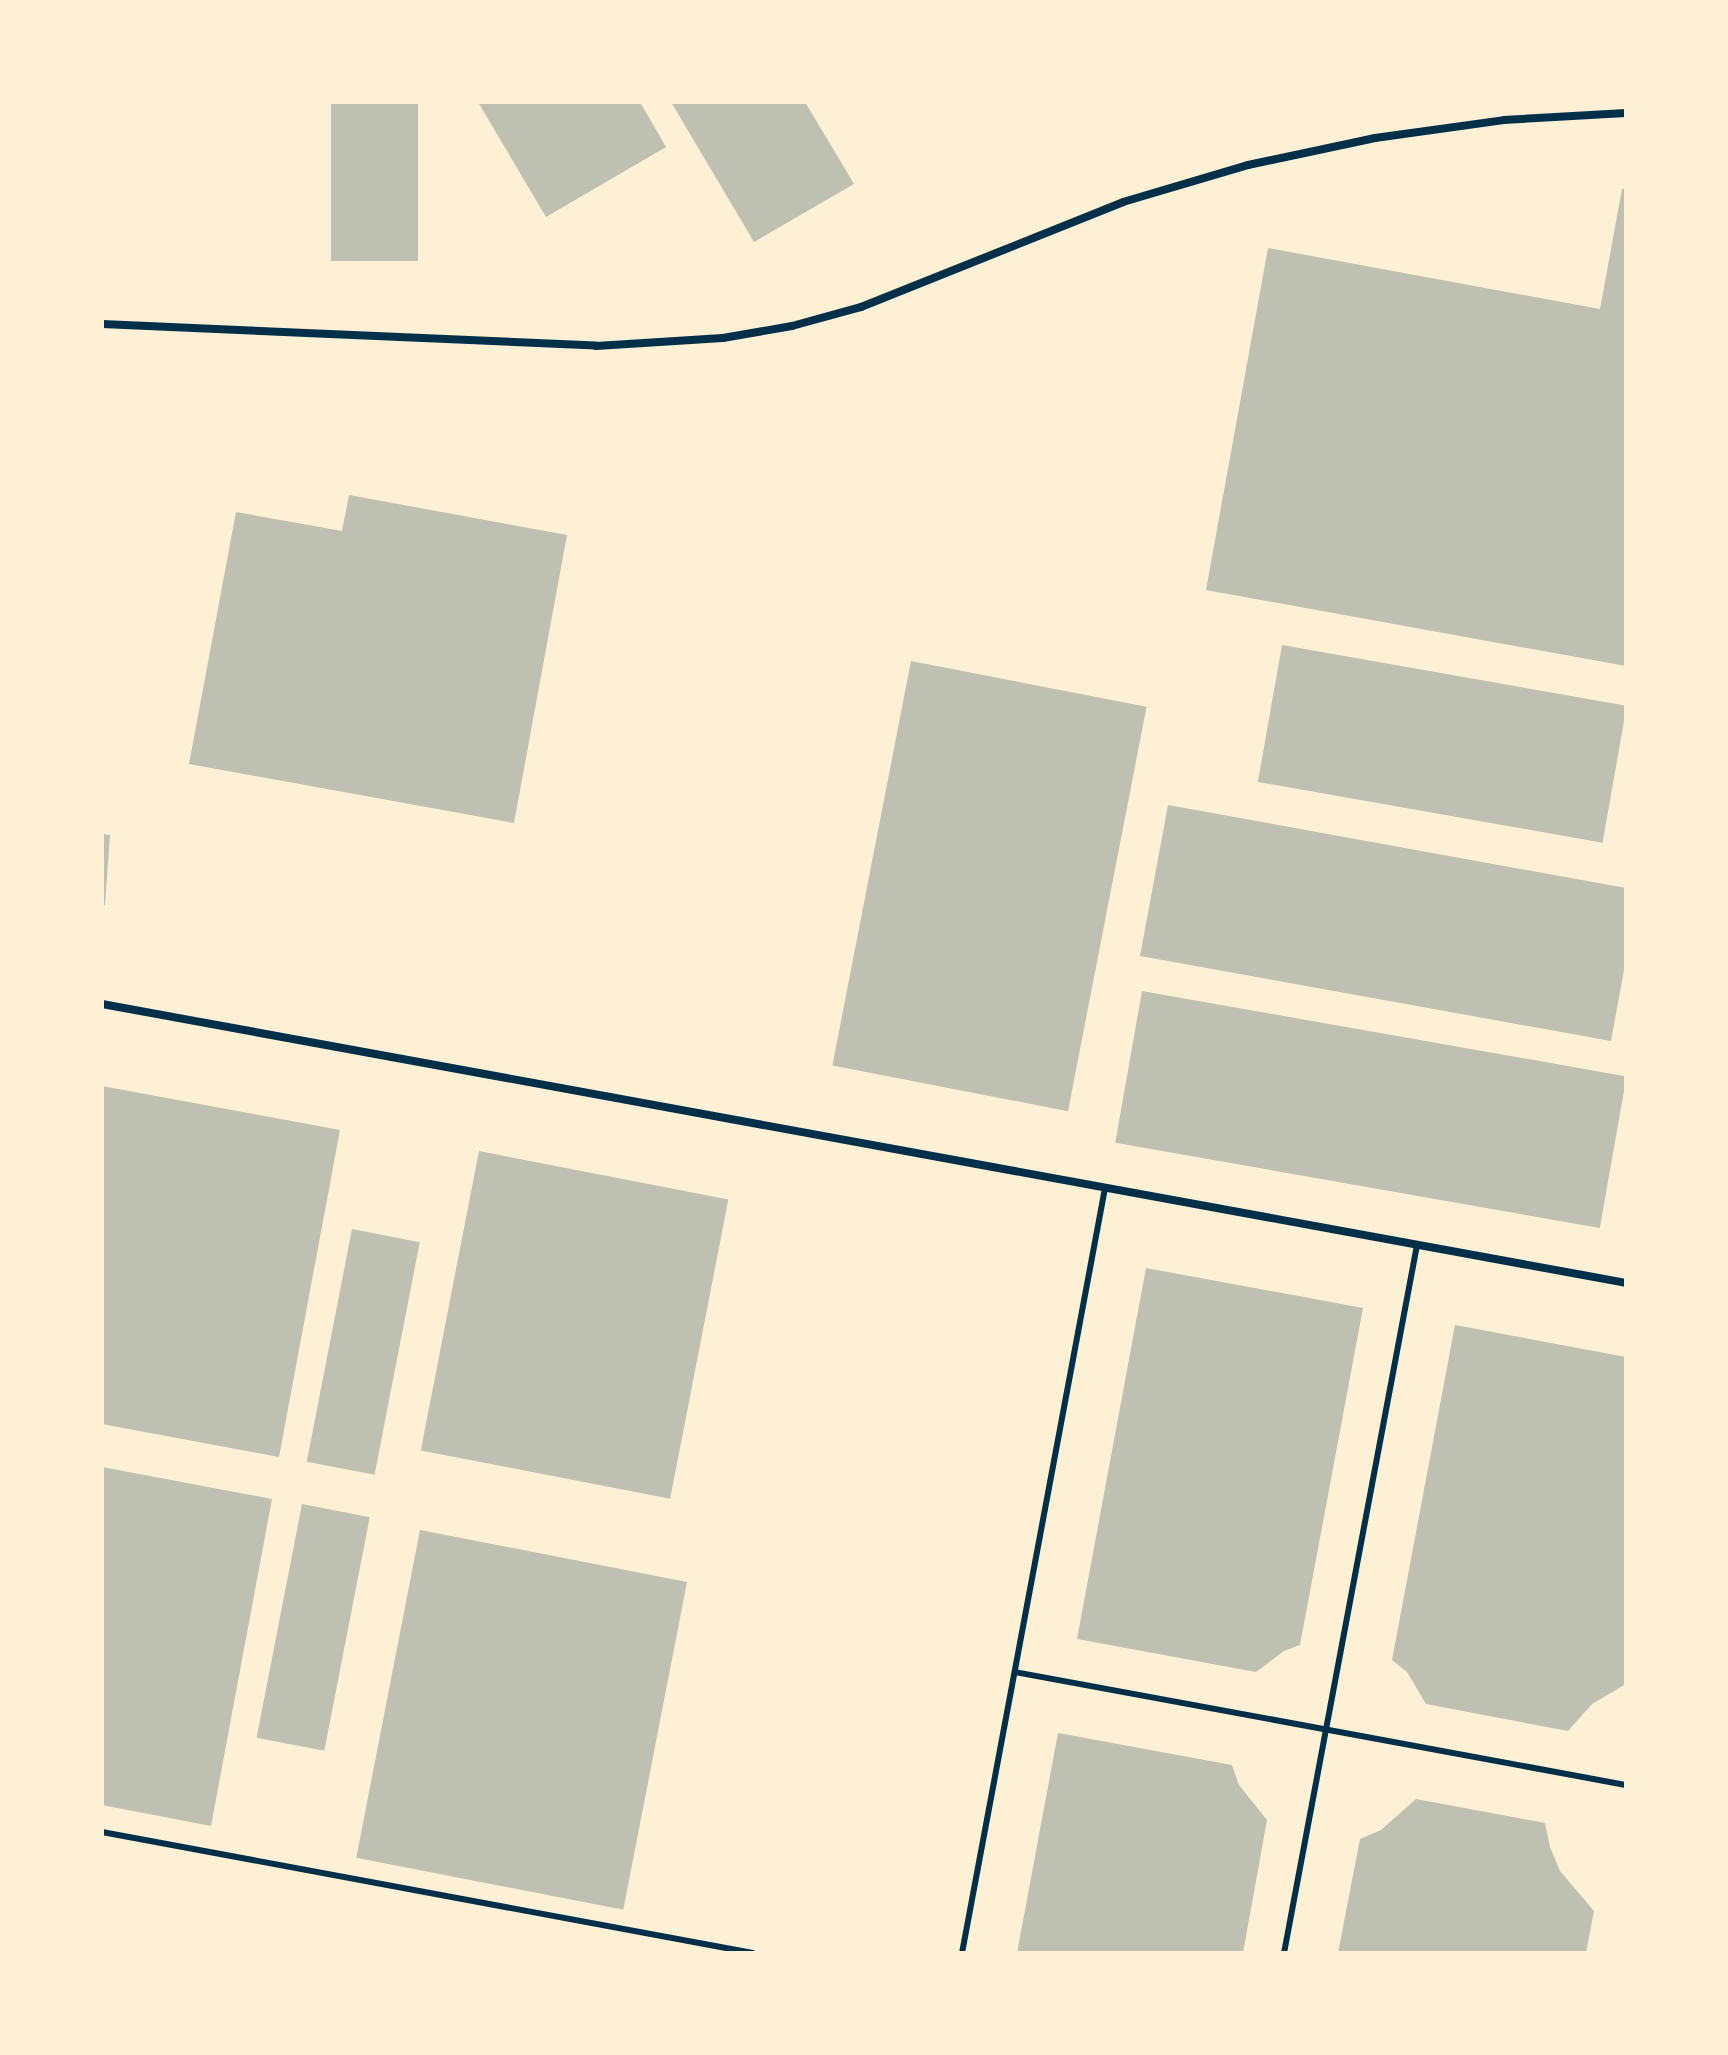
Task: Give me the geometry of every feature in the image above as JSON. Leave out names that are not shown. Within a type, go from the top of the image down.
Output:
[{"type":"street","points":[[102,324],[596,346],[723,338],[792,326],[861,307],[1123,202],[1248,165],[1433,130],[1504,120],[1626,113]]},
{"type":"street","points":[[102,1004],[1626,1283]]},
{"type":"lane","points":[[962,1953],[1105,1188]]},
{"type":"lane","points":[[1284,1953],[1417,1245]]},
{"type":"lane","points":[[1015,1672],[1626,1785]]},
{"type":"lane","points":[[102,1832],[753,1953]]},
{"type":"building","points":[[331,102],[418,102],[418,261],[331,261]]},
{"type":"building","points":[[478,102],[640,102],[666,147],[546,217]]},
{"type":"building","points":[[671,102],[805,102],[854,184],[754,242]]},
{"type":"building","points":[[1622,189],[1626,189],[1626,666],[1206,590],[1268,248],[1600,309]]},
{"type":"building","points":[[349,495],[567,535],[514,823],[189,764],[236,512],[342,531]]},
{"type":"building","points":[[1282,645],[1626,706],[1603,843],[1258,782]]},
{"type":"building","points":[[911,661],[1147,707],[1068,1111],[832,1065]]},
{"type":"building","points":[[1168,805],[1626,888],[1626,959],[1611,1041],[1140,956]]},
{"type":"building","points":[[102,834],[110,835],[105,905],[102,905]]},
{"type":"building","points":[[1142,991],[1626,1076],[1600,1228],[1115,1143]]},
{"type":"building","points":[[102,1086],[340,1130],[279,1457],[102,1424]]},
{"type":"building","points":[[479,1151],[728,1199],[670,1499],[421,1450]]},
{"type":"building","points":[[352,1229],[420,1242],[375,1475],[307,1462]]},
{"type":"building","points":[[1146,1268],[1363,1308],[1300,1645],[1284,1651],[1256,1672],[1077,1639]]},
{"type":"building","points":[[1455,1325],[1626,1357],[1626,1684],[1592,1704],[1568,1731],[1426,1704],[1407,1672],[1392,1660]]},
{"type":"building","points":[[102,1467],[272,1499],[211,1826],[102,1805]]},
{"type":"building","points":[[302,1504],[370,1517],[324,1751],[257,1738]]},
{"type":"building","points":[[420,1530],[687,1582],[623,1910],[356,1858]]},
{"type":"building","points":[[1058,1733],[1232,1765],[1239,1785],[1267,1820],[1243,1953],[1017,1953]]},
{"type":"building","points":[[1416,1799],[1545,1823],[1560,1871],[1594,1911],[1586,1953],[1338,1953],[1360,1839],[1381,1830]]}]
